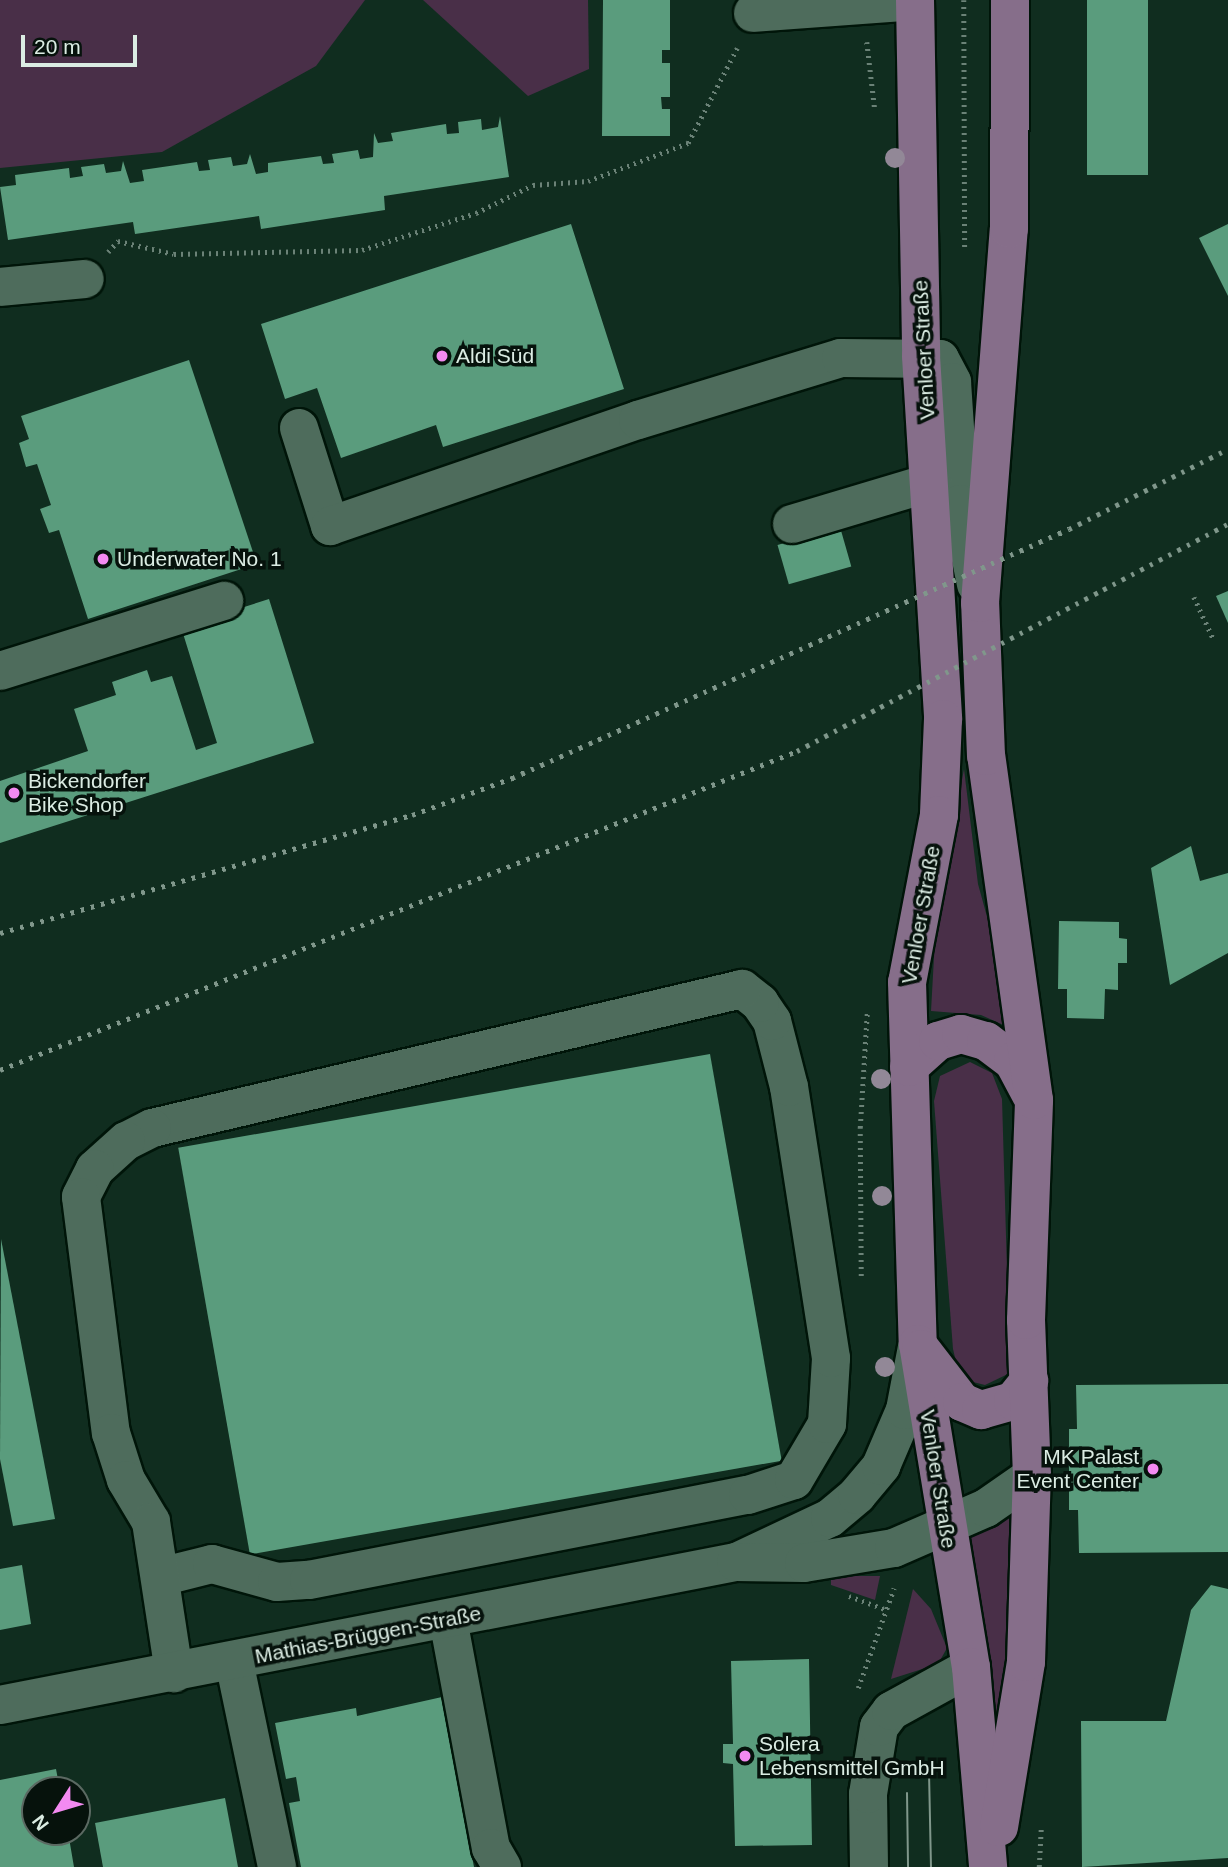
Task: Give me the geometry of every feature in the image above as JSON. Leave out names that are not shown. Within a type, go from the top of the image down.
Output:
[{"type":"main road","name":"Venloer Straße","points":[[915,0],[921,356],[932,482],[943,733],[939,815],[907,982],[918,1344],[944,1530],[971,1667],[990,1867]]},
{"type":"main road","name":"Venloer Straße","points":[[990,1867],[1026,1662],[1032,1476],[1028,1381],[1034,1100],[986,756],[980,603],[1009,180],[1010,0]]},
{"type":"main road","points":[[909,1067],[938,1041],[961,1034],[986,1041],[1013,1061],[1034,1100]]},
{"type":"main road","points":[[918,1344],[943,1382],[962,1402],[981,1410],[1013,1401],[1028,1381]]},
{"type":"street","points":[[753,13],[795,5],[863,5],[915,0]]},
{"type":"street","points":[[0,287],[85,279]]},
{"type":"street","points":[[299,428],[330,526],[638,420],[841,358],[921,356],[940,359],[952,382],[961,504],[980,603]]},
{"type":"street","points":[[792,524],[932,482]]},
{"type":"street","points":[[0,671],[224,601]]},
{"type":"street","points":[[160,1577],[212,1564],[277,1582],[309,1580],[748,1495],[794,1480],[827,1424],[831,1358],[789,1087],[772,1021],[760,1003],[742,989],[152,1128],[108,1156],[81,1197],[111,1433],[126,1480],[151,1522],[174,1673]]},
{"type":"street","name":"Mathias-Brüggen-Straße","points":[[736,1562],[830,1518],[857,1495],[881,1465],[905,1410],[918,1344]]},
{"type":"street","name":"Mathias-Brüggen-Straße","points":[[0,1705],[736,1562],[804,1563],[894,1548],[944,1530],[1032,1476]]},
{"type":"street","points":[[448,1619],[491,1848],[502,1867]]},
{"type":"street","points":[[234,1661],[277,1867]]},
{"type":"street","points":[[869,1867],[868,1794],[879,1727],[891,1711],[971,1667]]},
{"type":"path","points":[[964,0],[965,250]]},
{"type":"path","points":[[863,5],[875,114]]},
{"type":"path","points":[[85,279],[118,241],[174,254],[362,250],[476,213],[533,185],[588,181],[688,143],[753,13]]},
{"type":"path","points":[[918,181],[1009,180]]},
{"type":"path","points":[[1194,597],[1214,640]]},
{"type":"path","points":[[861,1282],[860,1128],[869,1001]]},
{"type":"path","points":[[1039,1867],[1040,1849]]},
{"type":"shaded area","points":[[0,0],[365,0],[316,66],[162,152],[0,168]]},
{"type":"shaded area","points":[[423,0],[588,0],[589,69],[528,96]]},
{"type":"shaded area","points":[[964,769],[978,884],[1002,971],[1008,1027],[981,1015],[931,1011],[936,921]]},
{"type":"shaded area","points":[[970,1062],[992,1073],[1002,1099],[1010,1373],[985,1385],[969,1381],[957,1366],[953,1349],[934,1101],[940,1076]]},
{"type":"shaded area","points":[[1019,1498],[1000,1718],[995,1724],[962,1534]]},
{"type":"shaded area","points":[[831,1576],[880,1576],[875,1600],[831,1585]]},
{"type":"shaded area","points":[[913,1589],[931,1609],[947,1648],[938,1664],[891,1679]]},
{"type":"building","points":[[603,0],[670,0],[670,50],[662,50],[662,63],[670,63],[670,97],[661,97],[662,109],[670,109],[670,136],[602,136]]},
{"type":"building","points":[[1087,0],[1148,0],[1148,175],[1087,175]]},
{"type":"building","points":[[500,116],[509,177],[384,196],[385,210],[261,229],[259,216],[135,234],[133,222],[8,240],[0,187],[16,185],[15,175],[69,168],[70,178],[83,176],[81,167],[104,164],[106,173],[121,171],[123,161],[130,183],[144,181],[142,170],[197,162],[199,171],[210,170],[208,160],[231,157],[233,166],[247,164],[250,154],[256,174],[268,172],[268,163],[321,156],[323,164],[334,163],[332,154],[358,150],[360,159],[373,157],[374,133],[378,143],[393,141],[391,133],[446,124],[447,134],[459,133],[458,122],[481,119],[482,130],[498,127]]},
{"type":"building","name":"Aldi Süd","points":[[571,224],[624,389],[443,447],[436,425],[341,458],[317,388],[285,399],[261,324]]},
{"type":"building","points":[[1228,224],[1228,296],[1199,238]]},
{"type":"building","points":[[189,360],[257,564],[88,619],[59,530],[49,533],[40,509],[51,505],[37,464],[26,467],[19,443],[29,439],[21,416]]},
{"type":"building","points":[[840,527],[851,566],[789,584],[778,545]]},
{"type":"building","points":[[1228,591],[1228,623],[1216,596]]},
{"type":"building","points":[[269,599],[314,743],[0,843],[0,781],[88,751],[74,709],[116,695],[112,682],[147,670],[151,682],[172,676],[196,750],[217,743],[181,627]]},
{"type":"building","points":[[1191,846],[1200,881],[1228,873],[1228,953],[1170,985],[1151,868]]},
{"type":"building","points":[[1059,921],[1119,922],[1119,938],[1127,939],[1127,963],[1118,963],[1118,990],[1105,989],[1104,1019],[1067,1018],[1067,989],[1058,989]]},
{"type":"building","points":[[710,1054],[782,1461],[250,1554],[178,1148]]},
{"type":"building","points":[[1,1239],[55,1519],[13,1526],[0,1459]]},
{"type":"building","name":"MK Palast Event Center","points":[[1228,1384],[1228,1552],[1079,1553],[1078,1510],[1069,1510],[1069,1429],[1077,1429],[1076,1385]]},
{"type":"building","points":[[22,1565],[31,1624],[0,1630],[0,1569]]},
{"type":"building","points":[[1211,1585],[1228,1589],[1228,1858],[1082,1867],[1081,1721],[1166,1721],[1191,1610]]},
{"type":"building","points":[[809,1659],[812,1845],[735,1846],[733,1764],[723,1763],[723,1744],[733,1744],[731,1661]]},
{"type":"building","points":[[442,1697],[474,1867],[301,1867],[289,1803],[300,1801],[296,1777],[286,1779],[275,1723],[356,1708],[357,1716]]},
{"type":"building","points":[[56,1769],[57,1776],[21,1776],[21,1846],[70,1846],[74,1867],[0,1867],[0,1780]]},
{"type":"building","points":[[225,1798],[238,1867],[103,1867],[95,1823]]},
{"type":"tram line","points":[[929,1772],[931,1867]]},
{"type":"tram line","points":[[907,1793],[908,1867]]},
{"type":"railway","points":[[0,933],[412,815],[512,778],[1069,529],[1228,449]]},
{"type":"railway","points":[[0,1070],[797,751],[1228,524]]},
{"type":"place","name":"Aldi Süd","points":[[442,356]]},
{"type":"place","name":"Underwater No. 1","points":[[103,559]]},
{"type":"place","name":"Bickendorfer Bike Shop","points":[[14,793]]},
{"type":"place","name":"MK Palast Event Center","points":[[1153,1469]]},
{"type":"place","name":"Solera Lebensmittel GmbH","points":[[745,1756]]}]
